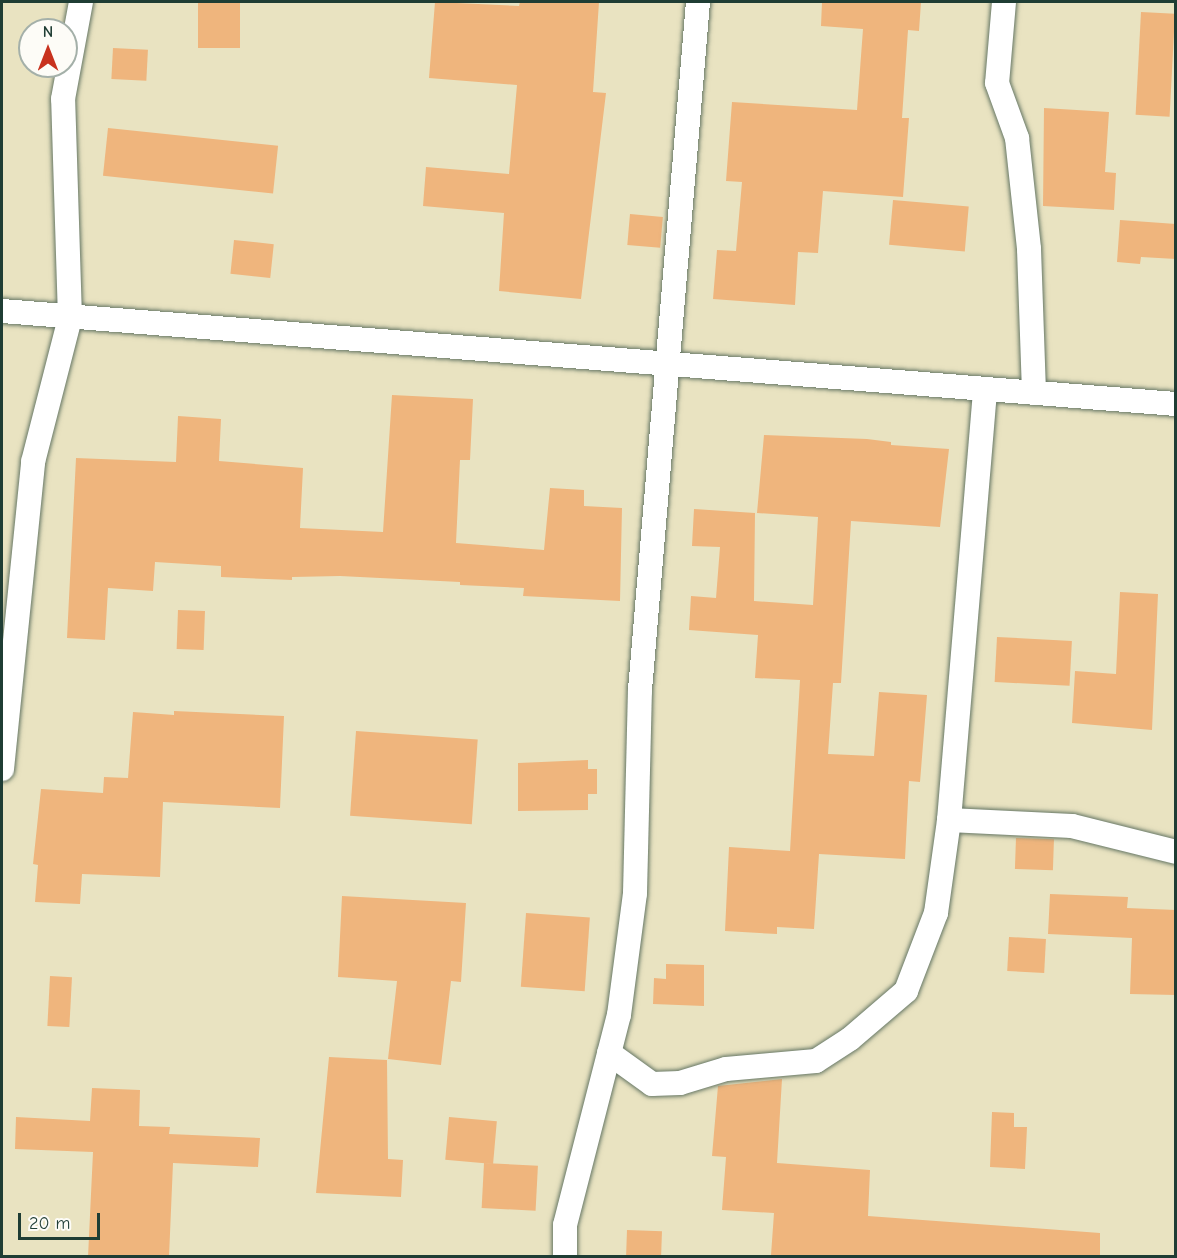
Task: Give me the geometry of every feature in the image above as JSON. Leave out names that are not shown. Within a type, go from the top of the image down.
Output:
[{"type":"street","points":[[2,769],[33,462],[70,318],[63,99],[81,2]]},
{"type":"street","points":[[565,1257],[565,1225],[619,1015],[634,893],[640,690],[698,2]]},
{"type":"street","points":[[1004,2],[998,83],[1017,138],[1029,249],[1034,393]]},
{"type":"street","points":[[2,311],[666,366],[1176,404]]},
{"type":"street","points":[[609,1053],[652,1084],[680,1083],[726,1069],[816,1060],[850,1039],[906,991],[936,914],[950,820],[985,390]]},
{"type":"street","points":[[950,820],[1072,826],[1176,852]]},
{"type":"building","points":[[198,2],[240,2],[240,48],[198,48]]},
{"type":"building","points":[[435,2],[519,6],[520,2],[599,2],[593,92],[606,93],[581,299],[499,291],[504,213],[423,206],[426,167],[509,174],[517,85],[429,78]]},
{"type":"building","points":[[822,2],[921,2],[919,31],[908,30],[902,118],[909,118],[903,197],[823,191],[818,253],[798,252],[795,305],[713,299],[717,250],[736,251],[742,182],[726,181],[732,102],[857,110],[863,29],[821,26]]},
{"type":"building","points":[[1141,12],[1175,14],[1170,117],[1136,115]]},
{"type":"building","points":[[113,48],[148,50],[146,81],[111,79]]},
{"type":"building","points":[[1044,108],[1109,112],[1105,172],[1116,173],[1114,210],[1043,206]]},
{"type":"building","points":[[108,128],[278,146],[273,194],[103,176]]},
{"type":"building","points":[[893,200],[969,207],[965,251],[889,245]]},
{"type":"building","points":[[630,214],[663,217],[660,248],[627,245]]},
{"type":"building","points":[[1120,220],[1176,224],[1176,259],[1141,257],[1140,264],[1117,262]]},
{"type":"building","points":[[234,240],[274,244],[270,278],[230,274]]},
{"type":"building","points":[[392,395],[473,399],[470,460],[460,460],[456,543],[544,550],[550,488],[584,490],[584,506],[622,508],[620,601],[523,596],[524,588],[460,585],[460,582],[340,576],[292,577],[292,580],[221,577],[221,566],[155,562],[153,591],[108,588],[105,640],[67,638],[76,458],[176,462],[178,416],[221,419],[219,461],[303,468],[300,528],[383,532]]},
{"type":"building","points":[[764,435],[867,439],[891,442],[891,445],[949,449],[940,527],[851,521],[841,683],[833,683],[828,754],[874,756],[879,692],[927,695],[920,782],[909,781],[905,859],[819,854],[814,929],[777,927],[777,934],[725,931],[729,847],[790,851],[800,680],[755,678],[758,635],[689,630],[691,596],[716,598],[720,547],[692,546],[694,509],[755,513],[754,601],[813,605],[818,517],[757,513]]},
{"type":"building","points":[[1120,592],[1158,594],[1152,730],[1072,723],[1075,671],[1116,674]]},
{"type":"building","points":[[178,610],[205,611],[204,650],[177,649]]},
{"type":"building","points":[[997,637],[1072,641],[1070,686],[995,682]]},
{"type":"building","points":[[174,711],[284,716],[280,808],[163,802],[160,877],[82,874],[80,904],[35,902],[38,865],[33,864],[41,789],[103,793],[104,777],[128,778],[133,712],[174,715]]},
{"type":"building","points":[[356,731],[478,740],[472,824],[350,816]]},
{"type":"building","points":[[588,760],[588,769],[597,769],[597,794],[588,794],[588,810],[518,811],[518,763]]},
{"type":"building","points":[[1016,838],[1054,839],[1053,870],[1015,869]]},
{"type":"building","points":[[1050,894],[1128,897],[1127,908],[1176,910],[1176,995],[1130,994],[1132,938],[1048,934]]},
{"type":"building","points":[[342,896],[466,903],[461,982],[451,981],[441,1065],[388,1059],[397,981],[338,977]]},
{"type":"building","points":[[526,913],[590,917],[585,991],[521,987]]},
{"type":"building","points":[[1009,937],[1046,939],[1044,973],[1007,971]]},
{"type":"building","points":[[666,964],[704,965],[704,1006],[653,1004],[654,978],[666,979]]},
{"type":"building","points":[[50,976],[72,977],[69,1027],[47,1026]]},
{"type":"building","points":[[329,1057],[387,1060],[388,1159],[403,1160],[401,1197],[316,1193]]},
{"type":"building","points":[[782,1079],[777,1163],[870,1170],[868,1216],[1100,1233],[1100,1257],[771,1255],[774,1213],[722,1210],[726,1157],[712,1156],[718,1086]]},
{"type":"building","points":[[92,1088],[140,1090],[139,1126],[170,1127],[169,1134],[260,1138],[258,1167],[173,1163],[169,1257],[88,1257],[93,1152],[15,1149],[16,1117],[90,1121]]},
{"type":"building","points":[[992,1112],[1014,1113],[1014,1127],[1027,1127],[1025,1169],[990,1167]]},
{"type":"building","points":[[449,1117],[497,1121],[493,1164],[445,1160]]},
{"type":"building","points":[[484,1163],[538,1166],[536,1211],[482,1208]]},
{"type":"building","points":[[627,1230],[662,1231],[661,1256],[626,1256]]}]
